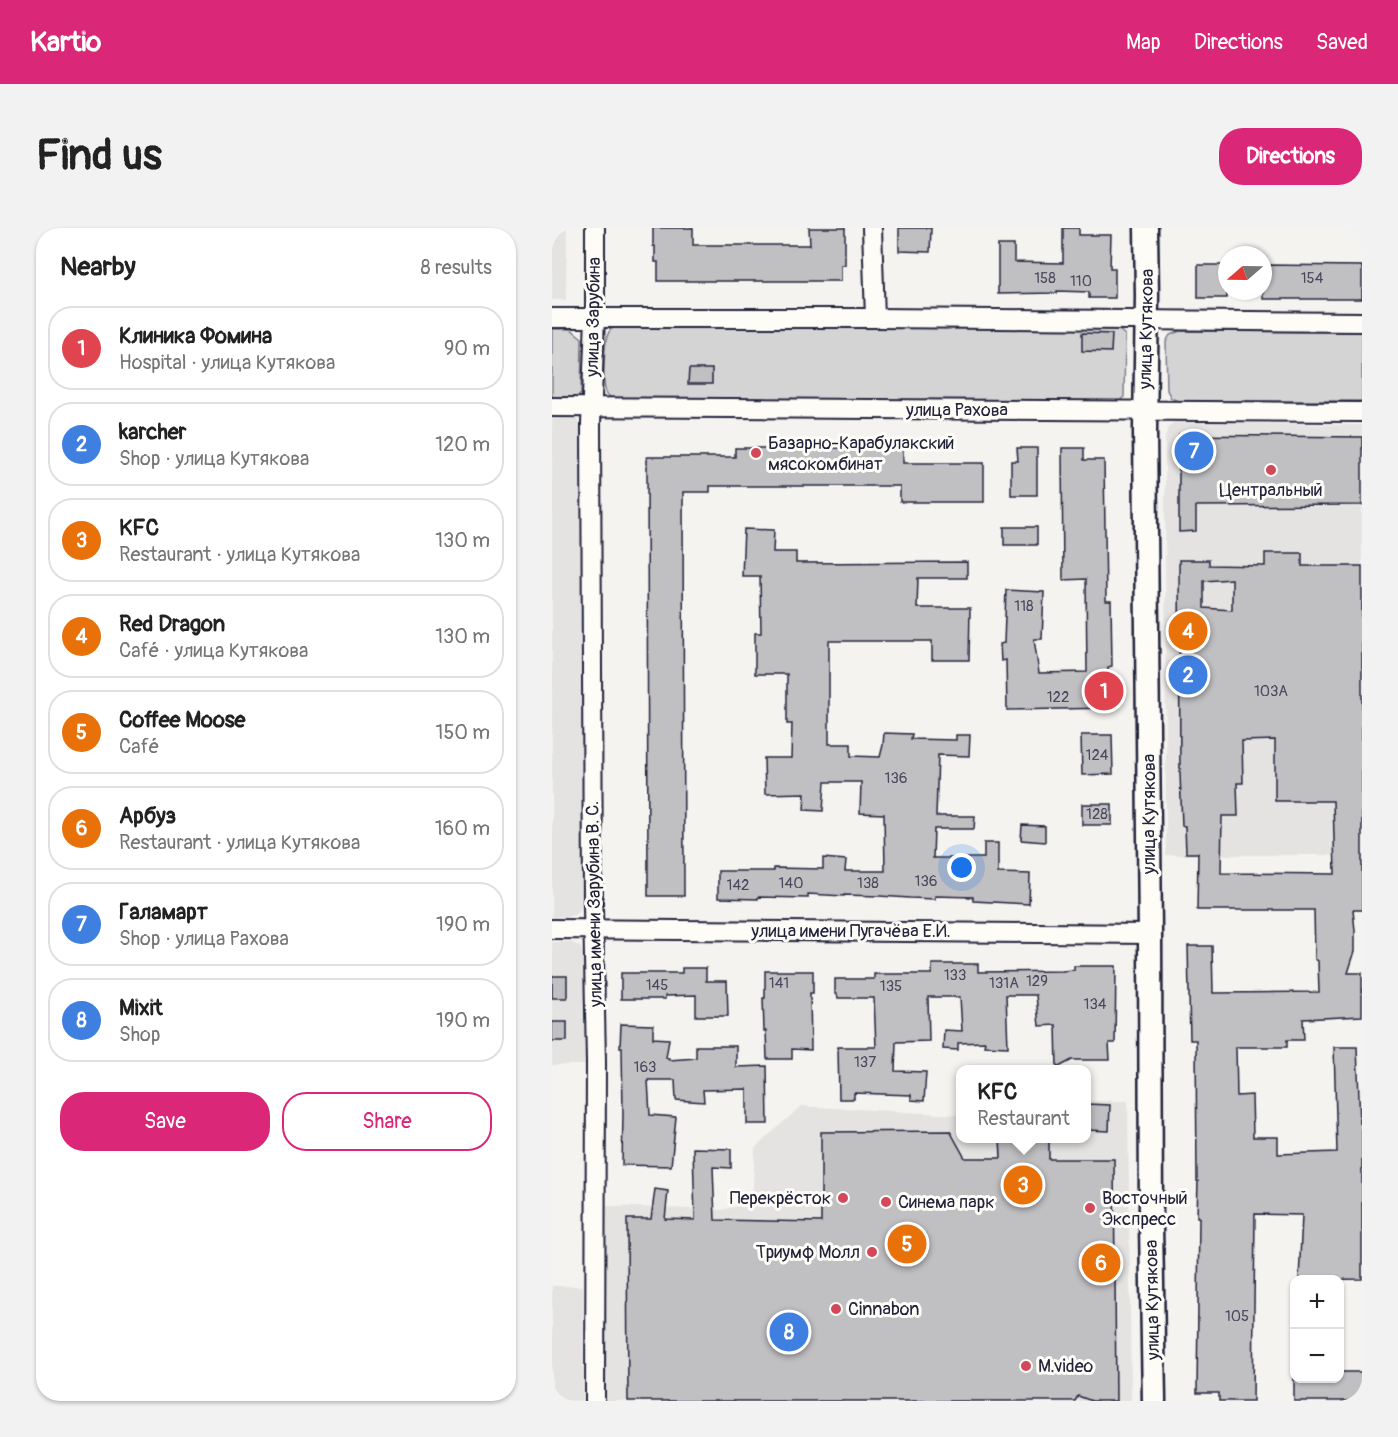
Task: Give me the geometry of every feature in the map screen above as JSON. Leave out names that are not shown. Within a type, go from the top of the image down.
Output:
[{"type":"street","name":"улица Зарубина","points":[[591,406],[595,317],[595,228]]},
{"type":"street","points":[[872,228],[875,318]]},
{"type":"street","name":"улица Кутякова","points":[[1146,228],[1145,410],[1154,1401]]},
{"type":"street","points":[[552,318],[1362,322]]},
{"type":"street","name":"улица имени Зарубина В. С.","points":[[591,406],[596,1062],[595,1401]]},
{"type":"street","name":"улица Рахова","points":[[552,407],[1362,412]]},
{"type":"street","name":"улица имени Пугачёва Е.И.","points":[[552,929],[1150,934]]},
{"type":"shaded area","points":[[552,228],[567,228],[566,300],[552,300]]},
{"type":"shaded area","points":[[619,325],[1113,328],[1125,335],[1124,397],[1118,402],[614,400],[605,389],[605,353],[609,332]]},
{"type":"shaded area","points":[[552,329],[571,329],[582,338],[581,394],[577,397],[552,398]]},
{"type":"shaded area","points":[[1180,331],[1362,332],[1362,401],[1178,401],[1171,398],[1167,390],[1166,342],[1170,335]]},
{"type":"shaded area","points":[[552,417],[574,417],[580,426],[582,907],[576,914],[567,917],[552,917]]},
{"type":"shaded area","points":[[1175,422],[1362,425],[1362,855],[1166,855],[1165,438],[1168,427]]},
{"type":"shaded area","points":[[552,942],[571,942],[580,947],[584,957],[585,1065],[552,1065]]},
{"type":"shaded area","name":"Триумф Молл","points":[[1091,1101],[1128,1101],[1131,1401],[605,1401],[605,1206],[722,1210],[752,1202],[755,1148],[801,1106],[956,1115],[956,1143],[1091,1143]]},
{"type":"shaded area","points":[[552,1286],[583,1286],[583,1401],[552,1401]]},
{"type":"building","points":[[653,228],[693,228],[693,245],[810,245],[809,228],[845,228],[845,265],[841,265],[841,281],[658,281]]},
{"type":"building","points":[[899,228],[931,228],[930,252],[899,251]]},
{"type":"building","points":[[1063,228],[1079,228],[1079,235],[1111,235],[1110,268],[1115,268],[1115,298],[1089,298],[1089,292],[998,294],[998,245],[1014,245],[1014,262],[1063,263]]},
{"type":"building","points":[[1198,265],[1218,265],[1218,298],[1198,298]]},
{"type":"building","points":[[1272,265],[1362,266],[1362,299],[1272,299]]},
{"type":"building","points":[[1082,333],[1112,334],[1111,352],[1082,351]]},
{"type":"building","points":[[689,369],[712,369],[712,384],[688,384]]},
{"type":"building","name":"Центральный","points":[[1179,435],[1362,437],[1362,505],[1196,506],[1196,531],[1179,532]]},
{"type":"building","points":[[735,448],[903,448],[903,463],[984,463],[984,502],[900,502],[900,486],[710,486],[710,492],[683,492],[684,896],[648,896],[647,457],[735,457]]},
{"type":"building","points":[[1017,448],[1037,448],[1037,495],[1011,495],[1011,461],[1018,461]]},
{"type":"building","points":[[1062,448],[1084,448],[1084,460],[1104,460],[1106,601],[1111,601],[1112,666],[1108,667],[1109,708],[1007,710],[1006,660],[1001,661],[1000,644],[1004,643],[1006,590],[1044,592],[1042,639],[1034,639],[1039,673],[1087,672],[1086,579],[1063,580]]},
{"type":"building","points":[[1004,527],[1037,527],[1037,545],[1004,545]]},
{"type":"building","points":[[744,529],[774,530],[773,552],[796,552],[796,563],[967,562],[967,578],[918,578],[917,608],[970,608],[969,660],[932,660],[932,641],[829,641],[829,744],[851,744],[851,756],[880,757],[884,733],[912,734],[911,739],[956,740],[956,735],[970,735],[969,756],[938,755],[936,816],[975,816],[974,829],[934,829],[933,858],[984,858],[984,843],[998,843],[998,873],[1030,874],[1029,904],[973,901],[973,897],[935,896],[935,899],[808,894],[808,898],[718,898],[718,871],[774,871],[774,868],[823,869],[823,858],[846,860],[845,871],[885,871],[884,814],[860,813],[861,782],[825,782],[823,811],[804,810],[805,793],[765,794],[764,758],[791,758],[792,724],[787,724],[787,674],[755,674],[755,633],[761,633],[760,576],[742,576]]},
{"type":"building","points":[[1265,553],[1302,553],[1302,566],[1362,566],[1362,910],[1353,910],[1355,951],[1348,973],[1362,973],[1362,1016],[1303,1019],[1304,1040],[1287,1040],[1287,1047],[1236,1047],[1237,1096],[1252,1095],[1253,1137],[1278,1137],[1278,1154],[1337,1152],[1334,1047],[1357,1047],[1360,1123],[1362,1122],[1362,1279],[1344,1279],[1344,1275],[1299,1275],[1302,1215],[1255,1214],[1253,1401],[1219,1401],[1219,1393],[1197,1393],[1199,1217],[1197,1217],[1196,1040],[1190,1040],[1188,946],[1212,946],[1213,993],[1319,992],[1318,961],[1315,959],[1314,910],[1197,910],[1198,853],[1186,853],[1185,826],[1182,826],[1179,560],[1209,560],[1209,565],[1265,566]],"holes":[[[1232,579],[1232,610],[1204,608],[1204,581]],[[1275,740],[1275,801],[1333,801],[1335,874],[1221,873],[1222,816],[1238,816],[1237,783],[1243,783],[1242,741]]]},
{"type":"building","points":[[1081,735],[1112,735],[1113,774],[1082,775]]},
{"type":"building","points":[[1082,804],[1112,804],[1112,825],[1082,825]]},
{"type":"building","points":[[1022,825],[1045,826],[1045,842],[1021,840]]},
{"type":"building","points":[[932,964],[978,964],[978,972],[1062,971],[1074,970],[1074,966],[1116,966],[1115,1043],[1109,1043],[1110,1060],[1072,1060],[1057,1065],[1056,1025],[1039,1026],[1036,995],[1006,995],[1008,1047],[984,1046],[985,1042],[958,1043],[958,1050],[943,1049],[944,1030],[962,1031],[960,997],[928,997],[929,1041],[896,1042],[895,1071],[926,1072],[924,1101],[911,1100],[911,1095],[854,1093],[854,1099],[839,1099],[838,1047],[876,1047],[874,998],[838,998],[835,994],[835,979],[874,979],[874,974],[932,974]]},
{"type":"building","points":[[682,968],[706,968],[706,981],[727,981],[728,1016],[696,1016],[696,995],[665,996],[665,999],[621,999],[621,973],[682,973]]},
{"type":"building","points":[[765,971],[813,971],[813,993],[810,993],[811,1050],[792,1049],[792,1059],[767,1059],[763,998],[765,998]]},
{"type":"building","points":[[552,976],[567,976],[567,998],[552,998]]},
{"type":"building","points":[[552,1022],[567,1022],[567,1041],[552,1041]]},
{"type":"building","points":[[621,1024],[653,1025],[653,1038],[669,1039],[666,1058],[669,1060],[696,1058],[696,1046],[736,1046],[736,1067],[767,1066],[768,1124],[747,1124],[747,1089],[703,1090],[704,1102],[676,1100],[675,1080],[648,1080],[650,1115],[676,1117],[671,1166],[622,1165]]},
{"type":"building","points":[[1091,1104],[1110,1105],[1109,1131],[1091,1130]]},
{"type":"building","name":"Триумф Молл","points":[[950,1131],[965,1158],[1001,1158],[1000,1143],[1049,1143],[1049,1159],[1114,1159],[1116,1401],[1092,1401],[1078,1396],[1075,1401],[628,1401],[627,1219],[651,1219],[655,1189],[668,1191],[665,1219],[695,1220],[693,1148],[731,1149],[731,1168],[713,1167],[715,1220],[821,1222],[821,1132]]},
{"type":"building","points":[[1344,1372],[1362,1372],[1362,1401],[1294,1401],[1294,1383],[1344,1383]]},
{"type":"place","name":"Галамарт","points":[[1194,451]]},
{"type":"place","name":"Базарно-Карабулакский мясокомбинат","points":[[756,453]]},
{"type":"place","name":"Центральный","points":[[1271,470]]},
{"type":"place","name":"Red Dragon","points":[[1188,631]]},
{"type":"place","name":"karcher","points":[[1188,675]]},
{"type":"place","name":"Клиника Фомина","points":[[1104,691]]},
{"type":"place","name":"KFC","points":[[1023,1185]]},
{"type":"place","name":"Перекрёсток","points":[[843,1198]]},
{"type":"place","name":"Синема парк","points":[[886,1202]]},
{"type":"place","name":"Восточный Экспресс","points":[[1090,1208]]},
{"type":"place","name":"Coffee Moose","points":[[907,1244]]},
{"type":"place","name":"Триумф Молл","points":[[872,1252]]},
{"type":"place","name":"Арбуз","points":[[1101,1263]]},
{"type":"place","name":"Cinnabon","points":[[836,1309]]},
{"type":"place","name":"Mixit","points":[[789,1332]]},
{"type":"place","name":"M.video","points":[[1026,1366]]}]
